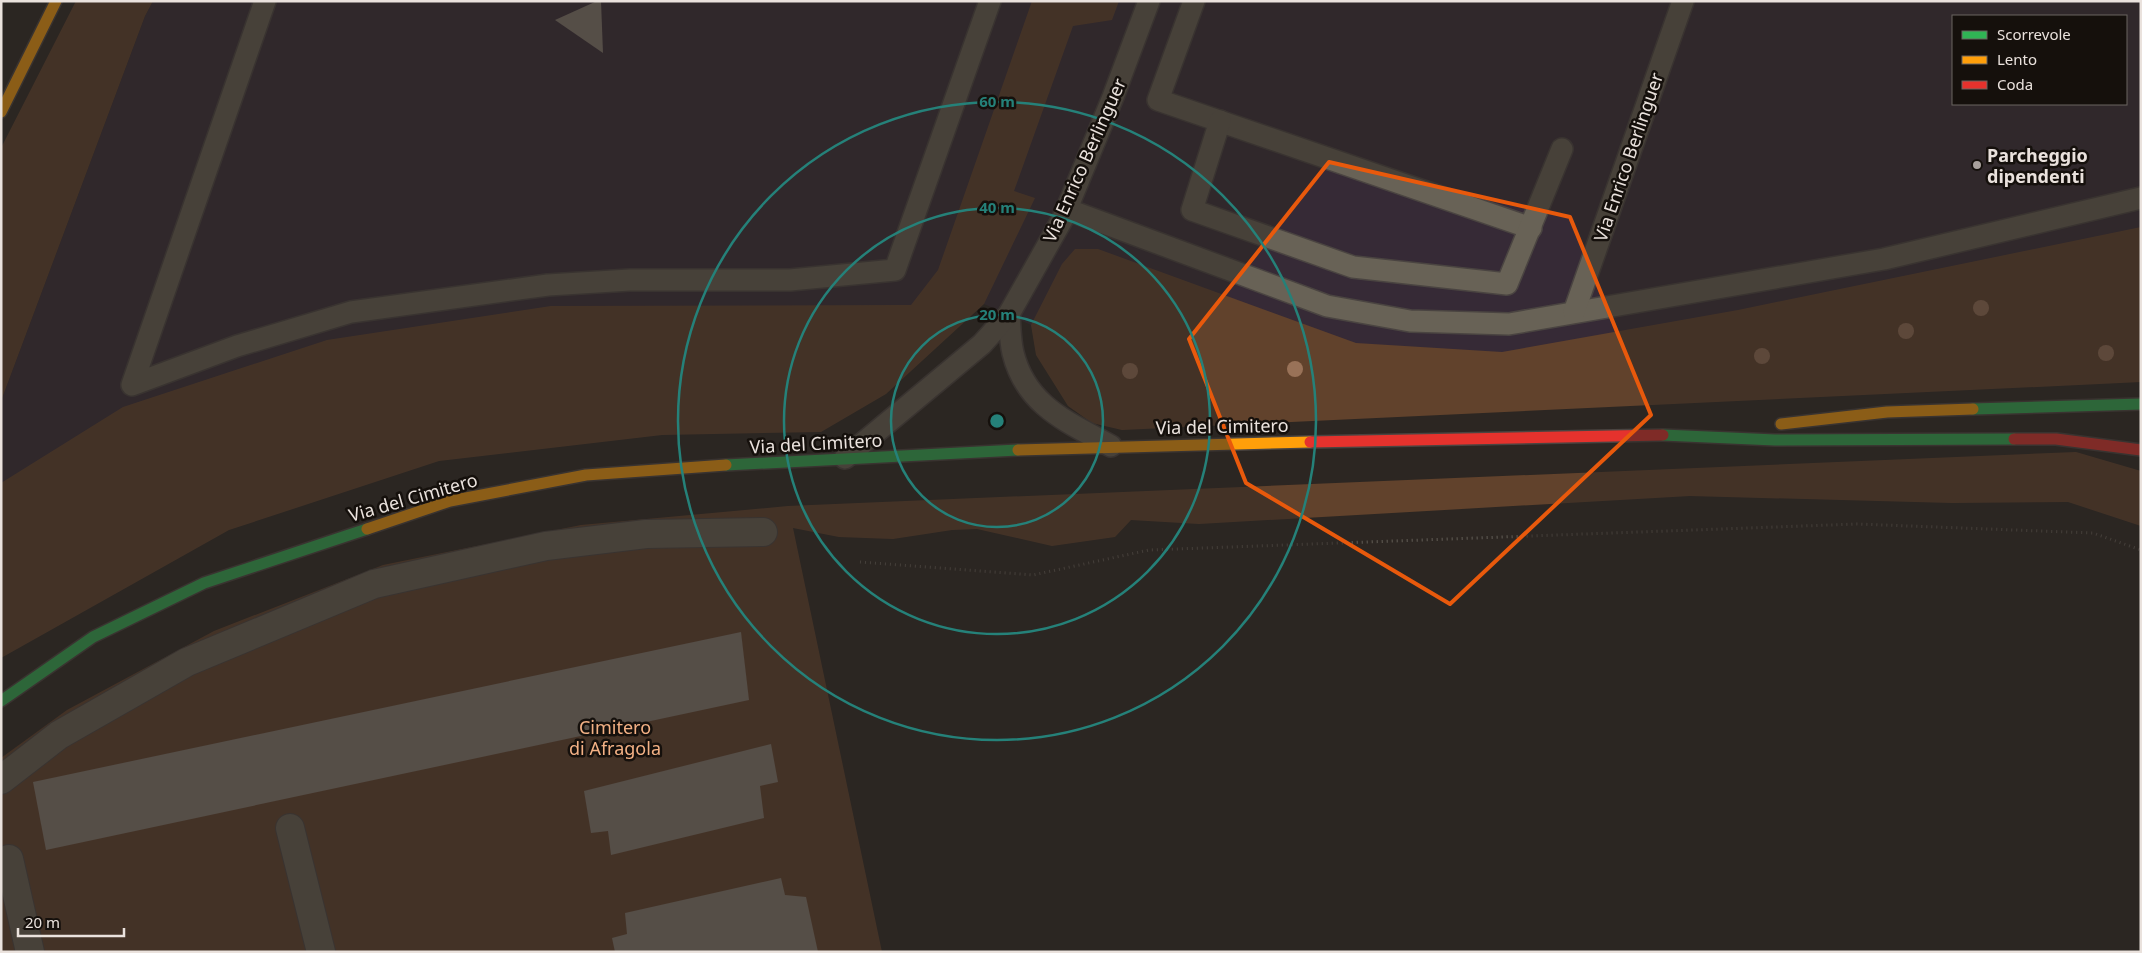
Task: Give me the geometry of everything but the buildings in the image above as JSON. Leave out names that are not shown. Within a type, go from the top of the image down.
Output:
[{"type":"main road","points":[[1,112],[56,1]]},
{"type":"main road","points":[[1770,425],[1887,412],[2141,404]]},
{"type":"main road","points":[[1682,435],[1750,427]]},
{"type":"main road","points":[[1682,435],[1775,440],[1900,438],[2056,439],[2141,450]]},
{"type":"main road","name":"Via del Cimitero","points":[[1,702],[93,637],[204,584],[450,501],[586,475],[845,458],[1111,446],[1682,435]]},
{"type":"street","points":[[1,780],[60,735],[187,662],[374,584],[546,546],[646,534],[763,532]]},
{"type":"street","points":[[290,828],[321,952]]},
{"type":"street","points":[[9,859],[30,952]]},
{"type":"lane","points":[[265,1],[132,385],[237,346],[351,312],[548,285],[630,280],[790,280],[895,270],[990,1]]},
{"type":"lane","name":"Via Enrico Berlinguer","points":[[845,458],[982,344],[1008,314],[1066,209],[1113,97],[1149,1]]},
{"type":"lane","points":[[1194,1],[1158,100],[1531,228]]},
{"type":"lane","name":"Via Enrico Berlinguer","points":[[1574,312],[1684,1]]},
{"type":"lane","points":[[1220,121],[1192,210],[1353,267],[1507,284],[1562,149]]},
{"type":"lane","points":[[1066,209],[1327,306],[1410,321],[1509,324],[1884,259],[2141,198]]},
{"type":"lane","points":[[1008,314],[1013,353],[1024,380],[1045,408],[1111,446]]},
{"type":"path","points":[[860,562],[1033,576],[1149,550],[1857,524],[2093,533],[2141,550]]},
{"type":"highlighted area","points":[[1329,162],[1570,217],[1651,415],[1450,604],[1246,483],[1189,339]]},
{"type":"shaded area","points":[[153,1],[2141,1],[2141,295],[1474,384],[1058,330],[1031,325],[984,304],[1,499],[1,401],[145,16]]},
{"type":"green space","points":[[76,1],[153,1],[145,16],[1,401],[1,148]]},
{"type":"green space","points":[[1032,1],[1119,1],[1112,20],[1073,26],[1014,191],[1035,198],[984,304],[886,394],[821,432],[662,435],[439,461],[229,530],[1,658],[1,483],[123,407],[327,340],[551,306],[911,305],[938,270]]},
{"type":"green space","points":[[2141,227],[2141,382],[1122,430],[1092,423],[1068,406],[1036,355],[1031,325],[1062,264],[1075,249],[1098,249],[1356,343],[1502,352],[1738,310]]},
{"type":"green space","name":"Cimitero di Afragola","points":[[2076,452],[2141,471],[2141,526],[2068,502],[1952,503],[1690,496],[1199,524],[1131,520],[1115,537],[1052,546],[977,529],[952,530],[893,539],[839,537],[793,528],[882,952],[1,952],[1,758],[67,710],[214,631],[383,565],[581,525],[788,506]]},
{"type":"traffic: fast","points":[[1973,409],[2141,404]]},
{"type":"traffic: fast","points":[[1663,435],[1775,440],[2014,439]]},
{"type":"traffic: fast","points":[[726,465],[1018,450]]},
{"type":"traffic: fast","points":[[1,701],[93,637],[204,583],[367,529]]},
{"type":"traffic: slow","points":[[1,112],[56,1]]},
{"type":"traffic: slow","points":[[1781,424],[1887,412],[1973,409]]},
{"type":"traffic: slow","points":[[1018,450],[1310,442]]},
{"type":"traffic: slow","points":[[367,529],[450,501],[586,475],[726,465]]},
{"type":"traffic: jam","points":[[1310,442],[1663,435]]},
{"type":"traffic: jam","points":[[2014,439],[2056,439],[2141,450]]},
{"type":"place","name":"Parcheggio dipendenti","points":[[1977,165]]}]
